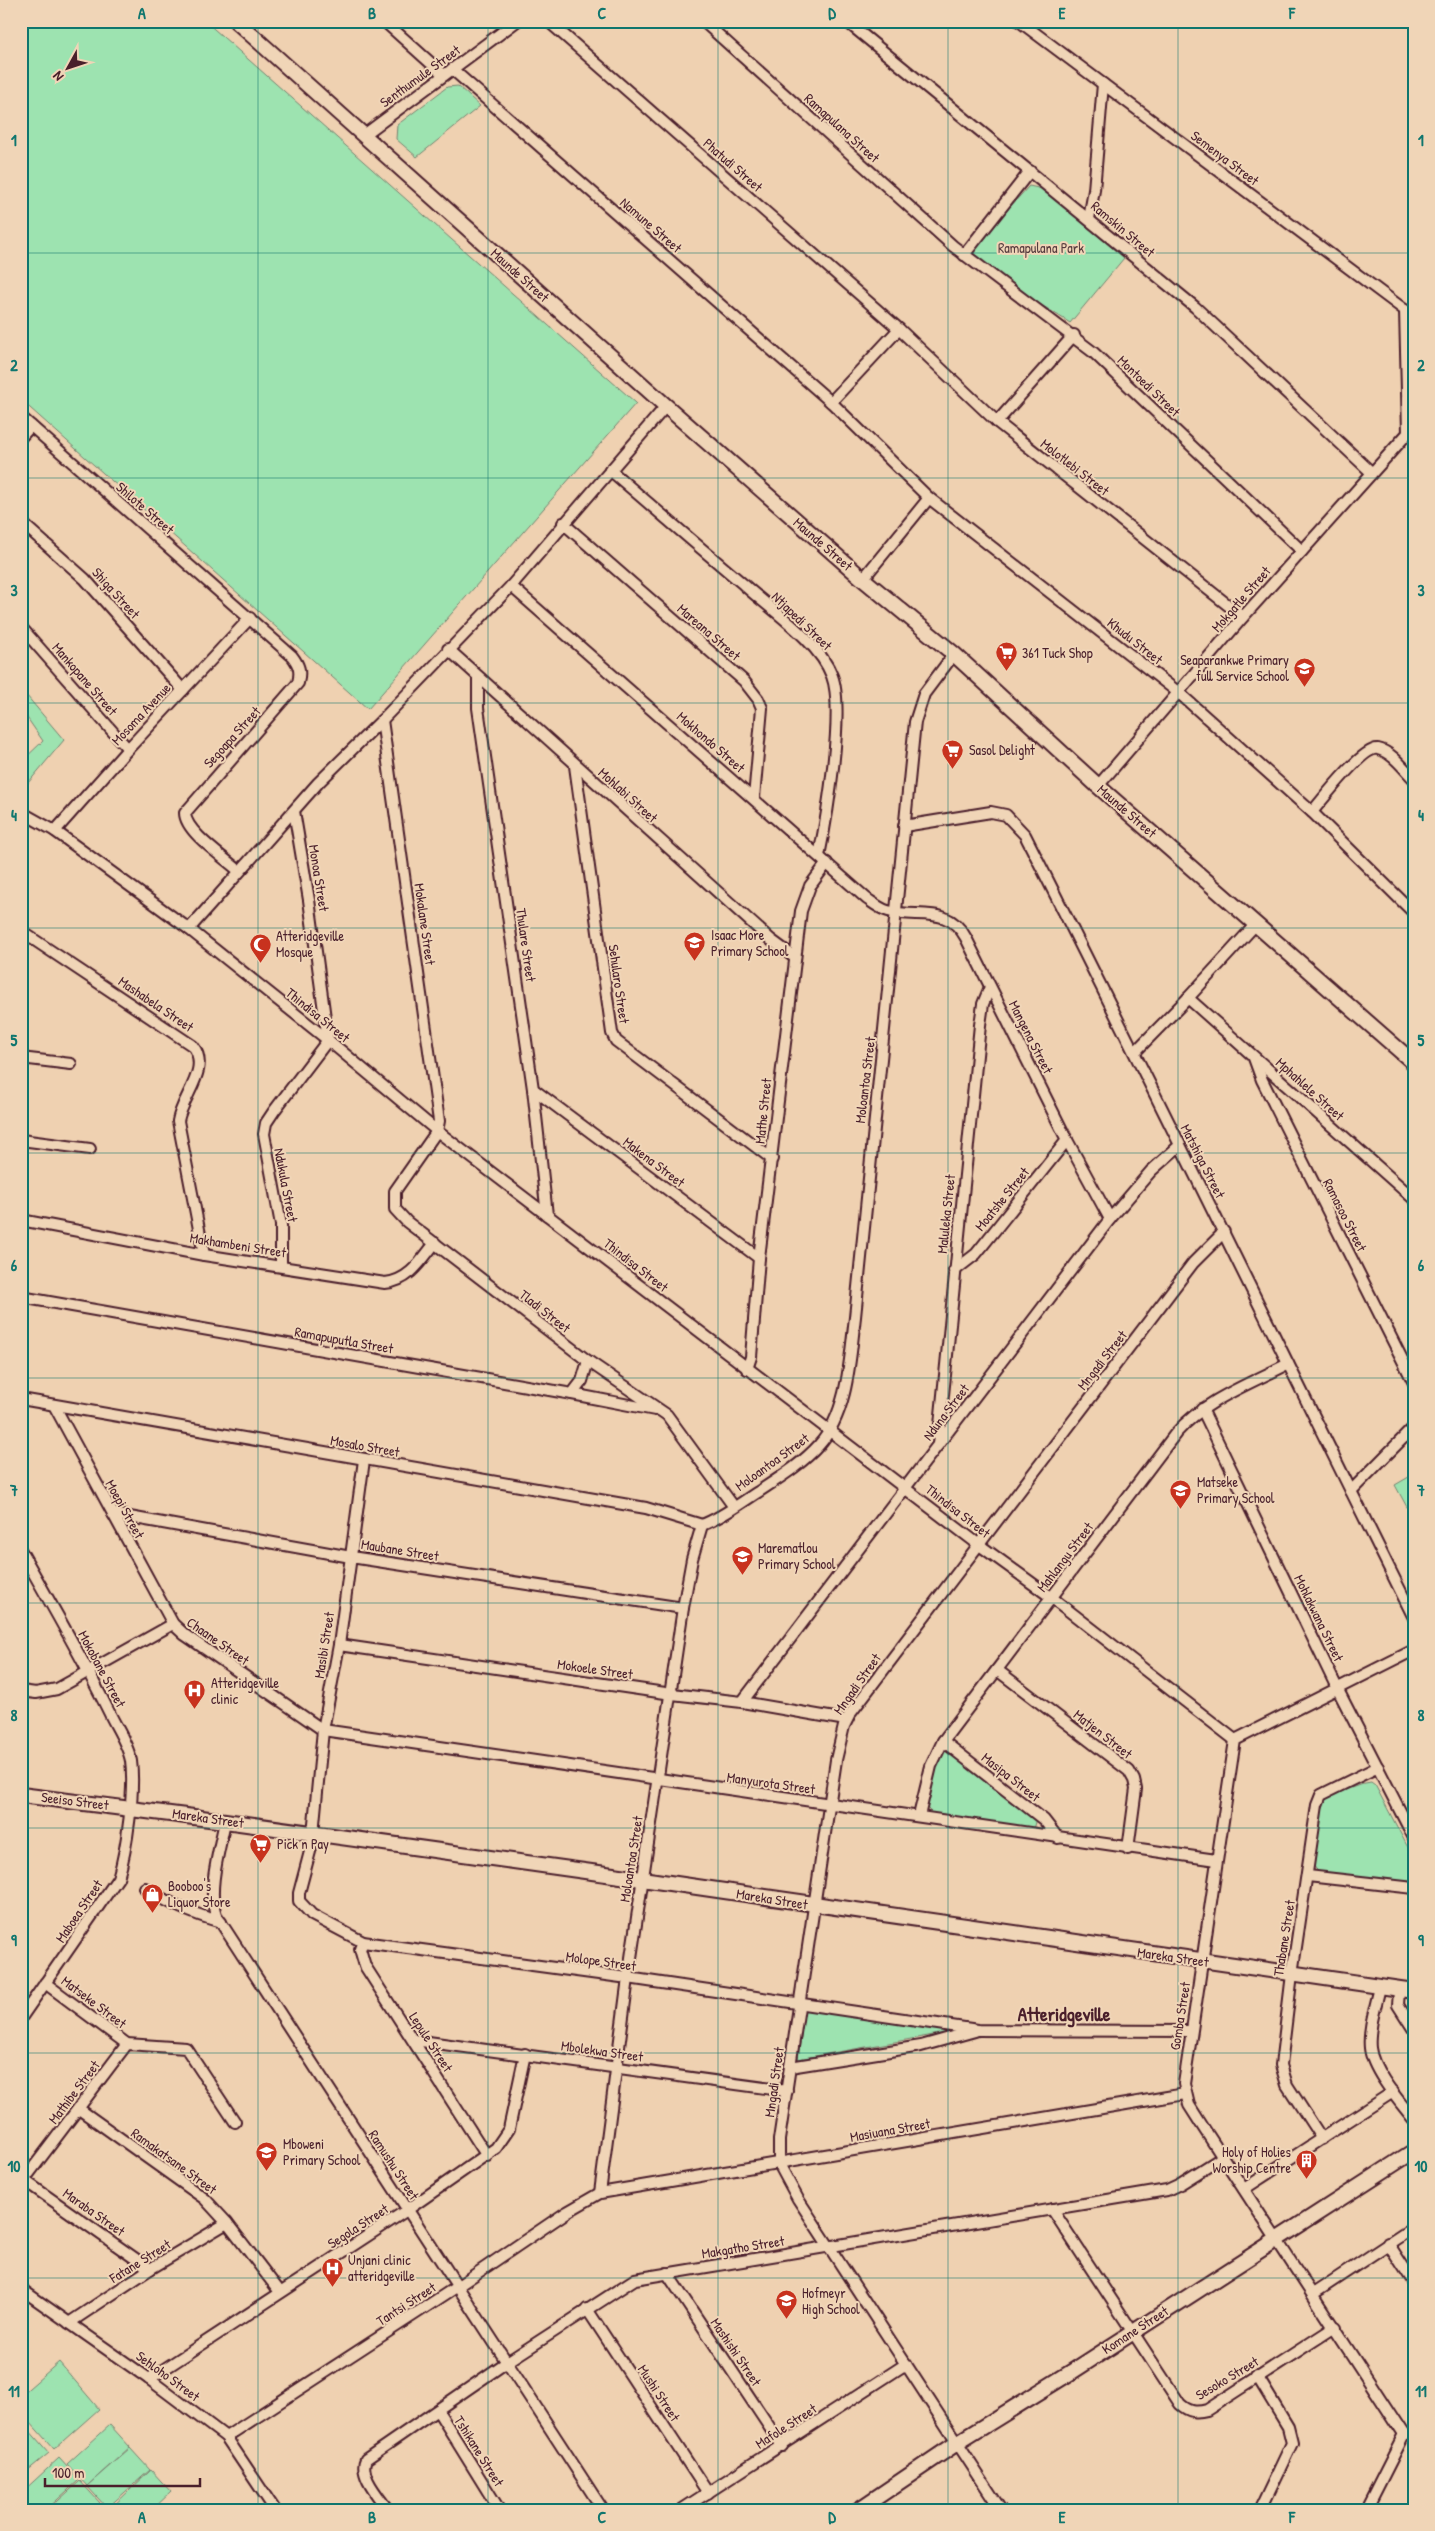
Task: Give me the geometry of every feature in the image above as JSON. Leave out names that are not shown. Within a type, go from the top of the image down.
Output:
[{"type":"street","name":"Maunde Street","points":[[236,21],[666,406],[863,579],[954,654],[1098,786],[1414,1063]]},
{"type":"street","name":"Namune Street","points":[[384,21],[448,72],[831,402]]},
{"type":"street","name":"Senthumule Street","points":[[364,135],[517,21]]},
{"type":"street","name":"Phatudi Street","points":[[548,21],[899,329]]},
{"type":"street","name":"Ramapulana Street","points":[[702,21],[964,255]]},
{"type":"street","name":"Ramskin Street","points":[[846,21],[1202,313],[1371,472]]},
{"type":"street","name":"Semenya Street","points":[[1019,21],[1414,317]]},
{"type":"street","points":[[1089,219],[1094,190],[1103,84]]},
{"type":"street","points":[[964,255],[1030,171]]},
{"type":"street","name":"Montoedi Street","points":[[964,255],[1074,335],[1302,551]]},
{"type":"street","points":[[1405,310],[1411,435]]},
{"type":"street","points":[[831,402],[899,329]]},
{"type":"street","name":"Molotlebi Street","points":[[899,329],[997,422],[1243,617]]},
{"type":"street","points":[[997,422],[1074,335]]},
{"type":"street","name":"Khudu Street","points":[[831,402],[929,498],[1179,693],[1312,812],[1414,913]]},
{"type":"street","points":[[189,929],[340,759],[382,720],[448,649],[511,586],[563,523],[666,406]]},
{"type":"street","name":"Shilote Street","points":[[21,417],[250,618]]},
{"type":"street","points":[[21,437],[31,426]]},
{"type":"street","name":"Mokgatle Street","points":[[1098,786],[1371,472],[1411,435]]},
{"type":"street","name":"Ntjapedi Street","points":[[610,470],[793,628],[826,664],[832,676],[838,703],[823,860]]},
{"type":"street","points":[[863,579],[929,498]]},
{"type":"street","name":"Shiga Street","points":[[21,522],[92,586],[182,690]]},
{"type":"street","name":"Mareana Street","points":[[563,523],[744,681],[758,699],[763,719],[754,798]]},
{"type":"street","name":"Mokhondo Street","points":[[511,586],[867,899],[887,911],[896,912]]},
{"type":"street","name":"Mosoma Avenue","points":[[56,831],[128,749],[250,618]]},
{"type":"street","name":"Segoapa Street","points":[[239,871],[188,825],[184,813],[298,683],[300,669],[292,656],[250,618]]},
{"type":"street","name":"Mankopane Street","points":[[21,627],[128,749]]},
{"type":"street","name":"Mohlabi Street","points":[[448,649],[478,679],[575,766],[771,940],[794,957]]},
{"type":"street","name":"Moloantoa Street","points":[[600,2193],[642,1879],[672,1694],[683,1608],[692,1559],[702,1526],[720,1518],[818,1447],[830,1431],[840,1405],[851,1352],[914,730],[919,705],[931,683],[954,654]]},
{"type":"street","name":"Thulare Street","points":[[478,679],[478,708],[533,1089],[547,1215]]},
{"type":"street","name":"Mokalane Street","points":[[382,720],[439,1121],[437,1131]]},
{"type":"street","points":[[1312,812],[1360,758],[1376,748],[1386,753],[1414,779]]},
{"type":"street","name":"Sehularo Street","points":[[575,766],[612,1033],[616,1041],[772,1159]]},
{"type":"street","name":"Monoa Street","points":[[294,811],[309,900],[328,1040]]},
{"type":"street","name":"Thindisa Street","points":[[21,812],[56,831],[189,929],[328,1040],[437,1131],[747,1369],[907,1488],[978,1544],[1052,1597],[1235,1740]]},
{"type":"street","name":"Matshiga Street","points":[[904,826],[992,812],[1006,815],[1013,820],[1025,835],[1135,1052],[1179,1146],[1224,1232],[1414,1618]]},
{"type":"street","name":"Mathe Street","points":[[747,1369],[750,1357],[759,1258],[794,957],[803,902],[823,860]]},
{"type":"street","name":"Mangena Street","points":[[896,912],[944,917],[956,924],[1067,1140],[1110,1219]]},
{"type":"street","points":[[1135,1052],[1188,998],[1255,924]]},
{"type":"street","name":"Mashabela Street","points":[[21,931],[193,1046],[199,1053],[200,1066],[182,1104],[178,1121],[204,1255]]},
{"type":"street","name":"Maluleka Street","points":[[938,1445],[980,1020],[983,1004],[990,987]]},
{"type":"street","name":"Mphahlele Street","points":[[1188,998],[1414,1199]]},
{"type":"street","name":"Ndukula Street","points":[[281,1266],[281,1225],[264,1134],[266,1123],[328,1040]]},
{"type":"street","points":[[21,1058],[71,1064]]},
{"type":"street","name":"Ramasoo Street","points":[[1254,1058],[1262,1080],[1414,1383]]},
{"type":"street","name":"Makena Street","points":[[533,1089],[759,1258]]},
{"type":"street","name":"Tladi Street","points":[[437,1131],[399,1183],[393,1199],[395,1209],[400,1216],[588,1361],[672,1420],[734,1507]]},
{"type":"street","points":[[21,1140],[90,1149]]},
{"type":"street","name":"Moatshe Street","points":[[954,1271],[976,1254],[1067,1140]]},
{"type":"street","name":"Nduna Street","points":[[742,1702],[907,1488],[1110,1219],[1151,1171],[1179,1146]]},
{"type":"street","name":"Makhambeni Street","points":[[21,1220],[204,1255],[385,1284],[394,1283],[411,1273],[435,1243]]},
{"type":"street","name":"Mngadi Street","points":[[1001,2510],[798,2199],[779,2164],[779,2140],[798,2003],[836,1760],[846,1720],[978,1544],[1193,1264],[1224,1232]]},
{"type":"street","name":"Ramapuputla Street","points":[[21,1297],[661,1411]]},
{"type":"street","points":[[572,1394],[582,1381],[588,1361]]},
{"type":"street","name":"Mahlangu Street","points":[[919,1816],[931,1766],[943,1741],[1176,1433],[1202,1409],[1288,1364]]},
{"type":"street","name":"Mosalo Street","points":[[21,1400],[646,1508],[702,1526]]},
{"type":"street","name":"Moepi Street","points":[[55,1407],[173,1624]]},
{"type":"street","name":"Mohlakwana Street","points":[[1202,1409],[1337,1688],[1414,1838]]},
{"type":"street","points":[[1351,1491],[1414,1427]]},
{"type":"street","name":"Masibi Street","points":[[313,1834],[323,1730],[339,1645],[364,1460]]},
{"type":"street","name":"Maubane Street","points":[[113,1514],[351,1557],[683,1608]]},
{"type":"street","name":"Mokobane Street","points":[[21,1551],[90,1673],[129,1752],[131,1771],[130,1808]]},
{"type":"street","points":[[21,1692],[36,1693],[57,1689],[90,1673],[173,1624]]},
{"type":"street","name":"Chaane Street","points":[[173,1624],[185,1635],[323,1730]]},
{"type":"street","name":"Mokoele Street","points":[[339,1645],[672,1694],[742,1702],[846,1720]]},
{"type":"street","points":[[1235,1740],[1414,1650]]},
{"type":"street","name":"Matjen Street","points":[[997,1670],[1129,1771],[1136,1788],[1128,1849]]},
{"type":"street","name":"Manyurota Street","points":[[323,1730],[830,1805],[919,1816],[1128,1849],[1216,1860]]},
{"type":"street","name":"Gomba Street","points":[[1235,1740],[1185,2073],[1185,2094],[1189,2105],[1276,2238],[1409,2435]]},
{"type":"street","name":"Masipa Street","points":[[943,1741],[1044,1820],[1058,1838]]},
{"type":"street","name":"Thabane Street","points":[[1322,2139],[1282,2075],[1281,2056],[1317,1805],[1321,1796],[1378,1767]]},
{"type":"street","name":"Seeiso Street","points":[[21,1795],[130,1808]]},
{"type":"street","name":"Mareka Street","points":[[130,1808],[642,1879],[814,1906],[1203,1960],[1399,1991],[1414,1991]]},
{"type":"street","name":"Maboea Street","points":[[21,2018],[118,1878],[123,1861],[130,1808]]},
{"type":"street","name":"Ramushu Street","points":[[225,1820],[212,1899],[221,1922],[603,2510]]},
{"type":"street","name":"Molope Street","points":[[313,1834],[310,1856],[299,1893],[299,1901],[312,1914],[363,1942],[628,1978],[978,2030],[1191,2032]]},
{"type":"street","points":[[1308,1876],[1414,1888]]},
{"type":"street","points":[[145,1888],[164,1901],[193,1914],[221,1922]]},
{"type":"street","name":"Lepule Street","points":[[363,1942],[360,1949],[365,1966],[487,2156]]},
{"type":"street","name":"Matseke Street","points":[[45,1983],[127,2044],[186,2048],[235,2122]]},
{"type":"street","points":[[1380,1987],[1370,2046],[1375,2063],[1393,2092],[1414,2120]]},
{"type":"street","points":[[1399,1991],[1398,2005],[1414,2030]]},
{"type":"street","name":"Molope Street","points":[[790,2067],[920,2046],[978,2030]]},
{"type":"street","name":"Mbolekwa Street","points":[[414,2040],[616,2066],[787,2091]]},
{"type":"street","name":"Mathibe Street","points":[[23,2179],[79,2109],[127,2044]]},
{"type":"street","name":"Segola Street","points":[[149,2379],[487,2156],[504,2139],[509,2129],[525,2054]]},
{"type":"street","points":[[1244,2189],[1393,2092]]},
{"type":"street","name":"Masiuana Street","points":[[600,2193],[1185,2094]]},
{"type":"street","name":"Ramakatsane Street","points":[[79,2109],[205,2199],[280,2292]]},
{"type":"street","name":"Komane Street","points":[[858,2510],[957,2443],[1414,2151]]},
{"type":"street","name":"Makgatho Street","points":[[388,2510],[367,2478],[364,2463],[371,2454],[438,2411],[506,2362],[587,2308],[635,2279],[1174,2188],[1223,2157]]},
{"type":"street","name":"Maraba Street","points":[[23,2179],[150,2269]]},
{"type":"street","name":"Tantsi Street","points":[[226,2437],[458,2286],[567,2212],[600,2193]]},
{"type":"street","points":[[1052,2209],[1131,2332]]},
{"type":"street","name":"Fatane Street","points":[[69,2323],[150,2269],[227,2224]]},
{"type":"street","points":[[1313,2294],[1388,2243],[1414,2228]]},
{"type":"street","points":[[1388,2243],[1414,2283]]},
{"type":"street","name":"Mashishi Street","points":[[667,2273],[782,2446]]},
{"type":"street","name":"Sehloho Street","points":[[21,2290],[149,2379],[226,2437],[275,2510]]},
{"type":"street","name":"Mushi Street","points":[[587,2308],[708,2493]]},
{"type":"street","name":"Sesoko Street","points":[[1131,2332],[1180,2404],[1186,2409],[1199,2412],[1207,2410],[1335,2327]]},
{"type":"street","name":"Mafole Street","points":[[681,2510],[906,2364]]},
{"type":"street","points":[[1257,2376],[1288,2426],[1292,2443],[1260,2510]]},
{"type":"street","name":"Tshikane Street","points":[[438,2411],[497,2506]]},
{"type":"street","points":[[1366,2510],[1409,2435]]},
{"type":"green space","points":[[21,21],[205,21],[636,403],[368,709],[21,400]]},
{"type":"green space","points":[[458,86],[480,106],[417,157],[396,139],[397,125],[447,87]]},
{"type":"green space","name":"Ramapulana Park","points":[[1029,186],[1043,189],[1124,258],[1070,323],[1004,280],[971,250]]},
{"type":"green space","points":[[21,689],[64,740],[28,783],[21,783],[21,762],[43,741],[21,709]]},
{"type":"green space","points":[[1414,1474],[1414,1520],[1395,1485]]},
{"type":"green space","points":[[945,1747],[1036,1819],[1033,1829],[932,1814],[925,1805],[935,1759]]},
{"type":"green space","points":[[1371,1782],[1375,1785],[1414,1859],[1414,1883],[1320,1874],[1313,1865],[1323,1798]]},
{"type":"green space","points":[[804,2010],[944,2029],[945,2033],[798,2059]]},
{"type":"green space","points":[[59,2362],[99,2409],[54,2449],[21,2412],[21,2395]]},
{"type":"green space","points":[[21,2421],[49,2453],[21,2476]]},
{"type":"green space","points":[[110,2425],[130,2447],[87,2486],[67,2464]]},
{"type":"green space","points":[[130,2448],[150,2470],[107,2508],[87,2486]]},
{"type":"green space","points":[[59,2458],[79,2480],[46,2510],[28,2510],[21,2503],[21,2493]]},
{"type":"green space","points":[[151,2470],[171,2492],[152,2510],[109,2510]]},
{"type":"green space","points":[[80,2481],[100,2503],[92,2510],[48,2510]]},
{"type":"place","name":"361 Tuck Shop","points":[[1006,672]]},
{"type":"place","name":"Seaparankwe Primary full Service School","points":[[1305,687]]},
{"type":"place","name":"Sasol Delight","points":[[953,769]]},
{"type":"place","name":"Isaac More Primary School","points":[[695,962]]},
{"type":"place","name":"Atteridgeville Mosque","points":[[260,963]]},
{"type":"place","name":"Matseke Primary School","points":[[1181,1509]]},
{"type":"place","name":"Marematlou Primary School","points":[[742,1575]]},
{"type":"place","name":"Atteridgeville clinic","points":[[195,1710]]},
{"type":"place","name":"Pick n Pay","points":[[261,1863]]},
{"type":"place","name":"Booboo's Liquor Store","points":[[152,1913]]},
{"type":"place","name":"Mboweni Primary School","points":[[267,2171]]},
{"type":"place","name":"Holy of Holies Worship Centre","points":[[1307,2179]]},
{"type":"place","name":"Unjani clinic atteridgeville","points":[[332,2287]]},
{"type":"place","name":"Hofmeyr High School","points":[[786,2320]]},
{"type":"district","name":"Atteridgeville","points":[[1064,2014]]}]
